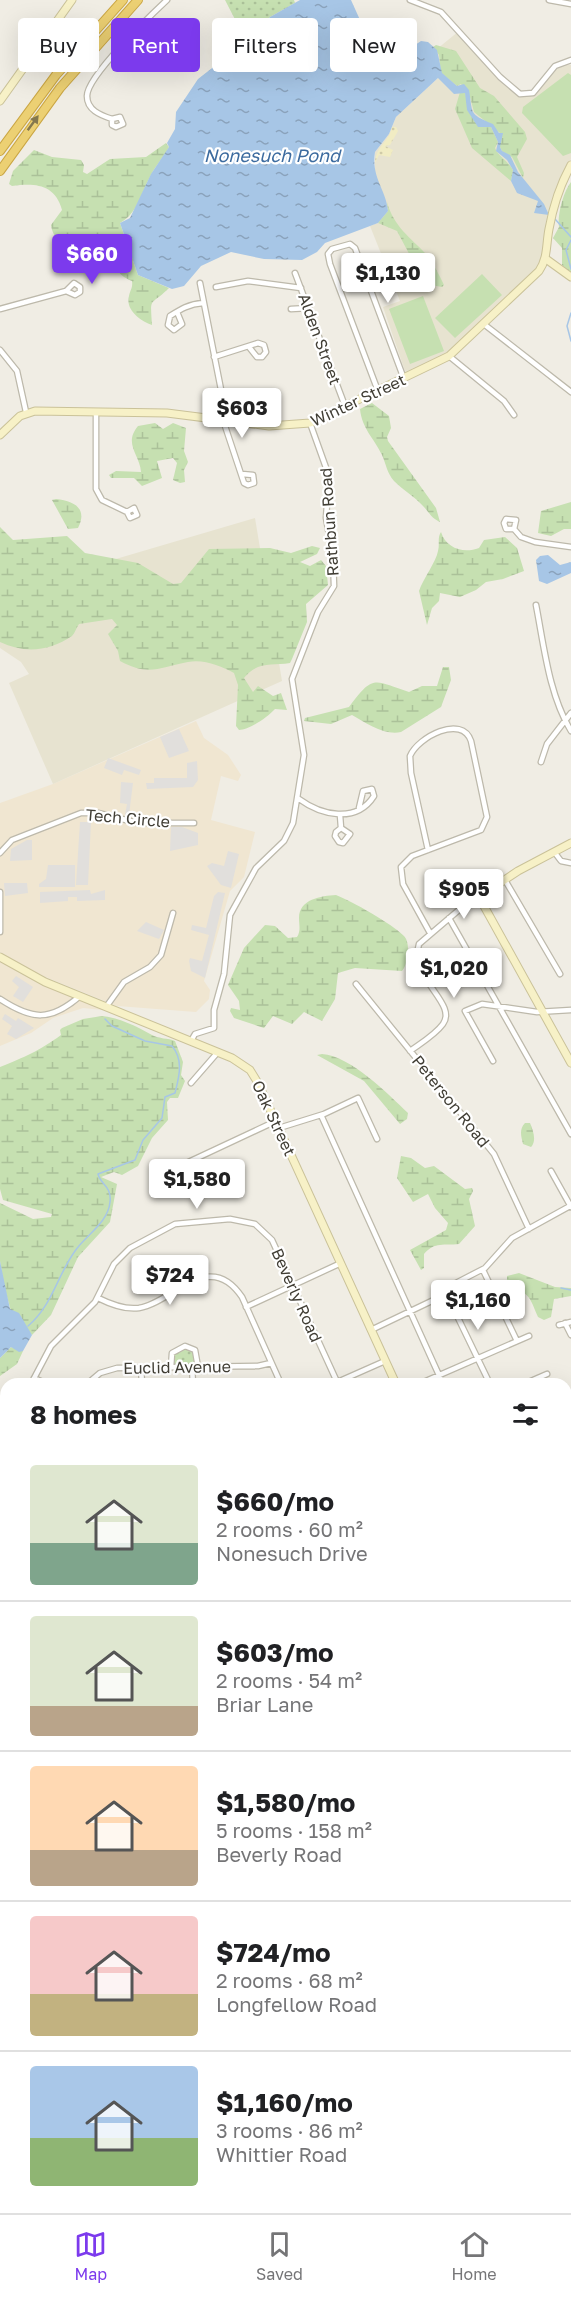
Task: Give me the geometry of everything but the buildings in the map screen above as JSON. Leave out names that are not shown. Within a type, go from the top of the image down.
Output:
[{"type":"highway","points":[[0,151],[56,75],[123,0]]},
{"type":"highway","points":[[0,171],[60,88],[138,0]]},
{"type":"street","points":[[0,101],[72,0]]},
{"type":"street","points":[[112,119],[98,114],[90,105],[87,93],[90,85],[139,27],[167,0]]},
{"type":"street","points":[[410,0],[441,12],[500,77],[520,94],[534,93],[555,66],[571,60]]},
{"type":"street","points":[[549,0],[571,4]]},
{"type":"street","name":"Winter Street","points":[[26,412],[167,413],[277,426],[310,423],[449,356],[529,283],[546,259],[551,221],[559,191],[571,165]]},
{"type":"street","points":[[378,391],[330,264],[328,252],[352,244],[404,379]]},
{"type":"street","points":[[546,259],[571,277]]},
{"type":"street","name":"Alden Street","points":[[295,273],[345,406]]},
{"type":"street","points":[[216,287],[248,281],[301,288]]},
{"type":"street","points":[[200,283],[225,420],[242,474]]},
{"type":"street","points":[[0,309],[66,291]]},
{"type":"street","points":[[177,312],[188,305],[203,303]]},
{"type":"street","points":[[291,309],[309,308]]},
{"type":"street","points":[[485,325],[571,392]]},
{"type":"street","points":[[214,357],[249,347]]},
{"type":"street","points":[[0,350],[17,371],[26,412],[0,435]]},
{"type":"street","points":[[449,356],[504,401],[514,415]]},
{"type":"street","points":[[96,412],[96,489],[102,500],[127,512]]},
{"type":"street","name":"Rathbun Road","points":[[190,1041],[195,1034],[214,1028],[214,1008],[224,974],[230,915],[256,868],[288,836],[299,800],[304,748],[292,680],[318,612],[332,591],[334,580],[326,518],[329,477],[310,423]]},
{"type":"street","points":[[514,529],[521,537],[532,541],[571,547]]},
{"type":"street","points":[[536,605],[546,658],[565,721],[571,731]]},
{"type":"street","points":[[542,762],[547,744],[571,713]]},
{"type":"street","points":[[428,850],[411,773],[410,756],[421,743],[449,728],[460,728],[467,731],[471,741],[484,798],[486,823],[481,830],[405,861],[399,873],[403,885],[430,933]]},
{"type":"street","points":[[299,800],[319,812],[340,815],[359,808]]},
{"type":"street","name":"Tech Circle","points":[[0,853],[12,840],[65,818],[84,813],[98,813],[138,823],[195,823]]},
{"type":"street","points":[[340,815],[341,828]]},
{"type":"street","points":[[410,1051],[440,1027],[447,1015],[443,1003],[418,966],[417,946],[430,933],[479,897],[571,843]]},
{"type":"street","points":[[555,852],[561,861],[571,863]]},
{"type":"street","points":[[505,880],[560,974]]},
{"type":"street","points":[[0,892],[0,932]]},
{"type":"street","points":[[479,897],[571,1063]]},
{"type":"street","points":[[106,1007],[124,982],[150,967],[161,955],[173,914]]},
{"type":"street","points":[[449,918],[571,1134]]},
{"type":"street","name":"Oak Street","points":[[0,957],[29,975],[237,1060],[253,1074],[393,1378]]},
{"type":"street","name":"Peterson Road","points":[[356,984],[494,1154],[529,1229]]},
{"type":"street","points":[[0,999],[24,1014],[39,1016],[60,1011],[80,996]]},
{"type":"street","points":[[494,1061],[465,1011],[482,1004],[542,1011],[571,1010]]},
{"type":"street","points":[[191,1083],[218,1052]]},
{"type":"street","points":[[165,1173],[277,1125],[321,1115],[358,1098],[377,1139]]},
{"type":"street","points":[[321,1115],[439,1376]]},
{"type":"street","points":[[371,1330],[446,1293],[454,1284],[483,1270],[507,1242],[571,1207],[551,1171]]},
{"type":"street","name":"Beverly Road","points":[[34,1378],[55,1342],[98,1298],[114,1264],[130,1248],[175,1224],[230,1219],[251,1222],[266,1232],[333,1378]]},
{"type":"street","points":[[246,1307],[341,1263]]},
{"type":"street","points":[[483,1270],[517,1341]]},
{"type":"street","points":[[98,1298],[124,1307],[138,1308],[151,1304],[191,1281],[208,1277],[221,1280],[233,1287],[246,1307],[278,1378]]},
{"type":"street","points":[[446,1293],[487,1378]]},
{"type":"street","points":[[559,1325],[568,1322],[571,1335]]},
{"type":"street","points":[[434,1378],[529,1336]]},
{"type":"street","points":[[171,1367],[172,1353],[185,1346],[195,1350],[194,1378]]},
{"type":"street","points":[[349,1378],[385,1361]]},
{"type":"street","name":"Euclid Avenue","points":[[95,1378],[104,1371],[141,1367],[258,1366],[271,1363]]},
{"type":"street","points":[[141,1367],[141,1378]]},
{"type":"street","points":[[538,1378],[547,1374]]},
{"type":"shaded area","points":[[459,31],[502,81],[520,96],[535,95],[551,73],[564,65],[571,65],[571,159],[554,195],[542,258],[536,271],[454,350],[406,374],[383,307],[400,301],[370,226],[378,223],[380,190],[375,179],[375,152],[389,134],[396,117],[438,78],[437,49]]},
{"type":"shaded area","points":[[255,518],[282,681],[53,784],[9,683],[29,674],[21,662],[0,648],[0,599],[92,566]]},
{"type":"shaded area","points":[[196,721],[204,738],[228,755],[241,775],[238,781],[221,776],[211,820],[255,832],[244,877],[230,891],[204,981],[210,990],[209,999],[196,1012],[117,1006],[33,972],[0,952],[0,803],[53,784]]},
{"type":"shaded area","points":[[179,729],[189,751],[169,758],[160,737]]},
{"type":"shaded area","points":[[108,758],[141,770],[139,775],[124,770],[122,775],[104,768]]},
{"type":"shaded area","points":[[197,761],[198,780],[193,787],[147,789],[146,783],[154,783],[154,778],[187,778],[187,763]]},
{"type":"shaded area","points":[[121,782],[133,783],[129,815],[125,815],[127,804],[120,803]]},
{"type":"shaded area","points":[[80,822],[91,822],[88,885],[76,885]]},
{"type":"shaded area","points":[[171,827],[182,827],[198,833],[198,845],[170,851]]},
{"type":"shaded area","points":[[27,840],[32,840],[32,860],[10,861],[11,849]]},
{"type":"shaded area","points":[[228,851],[239,854],[231,888],[221,885],[207,866],[212,863],[224,866]]},
{"type":"shaded area","points":[[48,865],[75,865],[75,887],[39,887],[39,884],[46,879]]},
{"type":"shaded area","points":[[4,883],[27,883],[28,893],[5,896]]},
{"type":"shaded area","points":[[90,890],[91,894],[105,890],[105,900],[77,901],[77,897],[68,897],[68,901],[40,903],[40,892]]},
{"type":"shaded area","points":[[218,892],[225,893],[205,978],[191,971],[189,961],[190,958],[202,961],[209,935],[191,930],[192,925],[206,928],[214,896]]},
{"type":"shaded area","points":[[146,922],[164,930],[159,939],[137,931]]},
{"type":"shaded area","points":[[0,961],[37,982],[103,1010],[83,1008],[53,1018],[31,1033],[0,1046]]},
{"type":"shaded area","points":[[16,976],[33,987],[23,1002],[13,996],[19,987],[12,981]]},
{"type":"shaded area","points":[[5,1014],[16,1021],[18,1018],[34,1028],[16,1039],[7,1034],[12,1026],[2,1019]]},
{"type":"green space","points":[[225,0],[294,0],[295,3],[269,18],[234,18]]},
{"type":"green space","points":[[436,45],[456,51],[480,88],[494,96],[525,132],[527,139],[517,157],[524,173],[523,178],[512,157],[503,153],[500,147],[500,133],[474,112],[470,97],[461,84],[457,86],[441,73],[439,55],[433,47]]},
{"type":"green space","points":[[568,73],[571,75],[571,153],[563,156],[522,113],[523,107]]},
{"type":"green space","points":[[460,92],[465,93],[471,115],[491,127],[498,142],[495,148],[513,170],[511,181],[472,148],[455,109]]},
{"type":"green space","points":[[166,143],[169,147],[153,171],[135,208],[120,223],[138,275],[169,288],[151,305],[152,325],[139,318],[129,306],[132,281],[122,276],[105,258],[73,248],[58,240],[51,225],[62,210],[59,201],[49,190],[36,185],[12,186],[9,184],[13,171],[34,150],[52,157],[81,160],[84,165],[83,172],[87,174],[110,159],[146,157]]},
{"type":"green space","points":[[571,182],[571,274],[562,265],[562,248],[553,238],[559,227],[561,204]]},
{"type":"green space","points":[[387,202],[398,225],[432,262],[444,285],[442,287],[425,284],[397,231],[378,223],[388,211]]},
{"type":"green space","points":[[482,274],[502,295],[455,338],[435,318]]},
{"type":"green space","points":[[423,296],[444,351],[410,364],[389,309]]},
{"type":"green space","points":[[372,403],[389,416],[391,428],[387,437],[388,441],[436,508],[440,522],[432,517],[390,475],[361,416],[360,409]]},
{"type":"green space","points":[[155,423],[163,429],[173,423],[186,428],[184,451],[188,462],[184,470],[185,482],[180,483],[173,480],[177,463],[173,458],[157,461],[162,478],[142,486],[134,478],[111,478],[109,475],[116,471],[141,472],[132,438],[138,426]]},
{"type":"green space","points":[[56,499],[78,507],[81,521],[78,528],[68,529],[52,500]]},
{"type":"green space","points":[[571,502],[571,529],[564,529],[551,536],[538,533],[541,511]]},
{"type":"green space","points":[[0,527],[13,540],[67,536],[85,553],[138,563],[173,584],[181,583],[209,549],[270,548],[291,553],[312,546],[320,548],[317,554],[300,562],[310,566],[321,560],[326,566],[328,585],[306,604],[307,622],[290,663],[265,665],[254,669],[244,678],[253,692],[258,686],[273,696],[281,693],[287,710],[275,709],[248,728],[239,730],[236,726],[238,685],[234,673],[200,661],[147,670],[130,666],[120,661],[118,651],[108,634],[117,625],[112,619],[79,624],[72,636],[46,648],[19,648],[0,642]]},
{"type":"green space","points":[[441,532],[443,538],[451,546],[461,550],[473,550],[479,548],[484,540],[505,537],[517,548],[524,571],[503,579],[486,582],[476,590],[460,597],[440,593],[439,601],[432,608],[427,625],[419,591],[437,555]]},
{"type":"green space","points":[[443,667],[449,667],[451,680],[441,707],[401,732],[382,730],[352,715],[331,724],[304,721],[305,718],[349,707],[370,684],[381,683],[409,692],[422,686],[437,686]]},
{"type":"green space","points":[[336,895],[372,913],[404,936],[408,954],[402,971],[355,968],[338,973],[335,999],[322,1021],[304,1012],[292,1024],[273,1016],[264,1028],[234,1018],[230,1011],[231,1008],[240,1010],[239,1001],[228,985],[244,948],[265,925],[275,926],[288,938],[297,937],[300,912],[303,907],[312,900]]},
{"type":"green space","points":[[102,1016],[128,1023],[155,1036],[175,1041],[183,1062],[181,1075],[185,1081],[178,1098],[170,1098],[167,1102],[168,1120],[152,1138],[138,1166],[122,1175],[114,1172],[101,1177],[117,1184],[110,1222],[78,1257],[51,1315],[32,1335],[11,1311],[4,1286],[0,1261],[0,1203],[33,1219],[51,1217],[52,1214],[3,1200],[0,1189],[0,1067],[46,1045],[61,1035],[62,1028],[83,1019]]},
{"type":"green space","points":[[322,1054],[345,1061],[368,1077],[408,1113],[407,1119],[400,1124],[364,1081],[317,1055]]},
{"type":"green space","points":[[525,1123],[530,1123],[533,1132],[534,1142],[531,1147],[523,1144],[521,1130]]},
{"type":"green space","points":[[401,1156],[411,1158],[425,1168],[434,1166],[465,1189],[472,1188],[473,1191],[469,1199],[475,1226],[459,1244],[440,1245],[428,1250],[424,1254],[424,1268],[421,1270],[410,1250],[446,1230],[448,1223],[435,1208],[428,1194],[413,1202],[397,1178]]},
{"type":"green space","points":[[519,1273],[555,1287],[571,1288],[571,1296],[554,1299],[551,1317],[544,1320],[538,1317],[528,1296],[507,1285],[507,1276]]},
{"type":"green space","points":[[182,1346],[195,1350],[198,1367],[171,1367],[171,1356]]},
{"type":"green space","points":[[11,1347],[23,1351],[17,1364],[0,1376],[0,1358]]},
{"type":"sand","points":[[392,127],[396,127],[398,131],[390,145],[385,146],[393,150],[390,157],[379,155],[375,163],[378,152]]},
{"type":"water","name":"Nonesuch Pond","points":[[300,0],[351,0],[359,18],[330,18],[330,72],[417,72],[417,44],[421,41],[428,42],[437,50],[442,73],[457,86],[464,84],[469,90],[475,115],[493,124],[499,133],[503,133],[500,147],[502,151],[510,155],[518,172],[544,204],[549,215],[534,213],[538,201],[517,193],[511,181],[513,170],[507,160],[496,151],[498,142],[491,127],[478,127],[467,110],[465,93],[454,94],[438,78],[396,117],[389,134],[375,152],[375,169],[388,211],[378,223],[325,243],[317,252],[302,260],[264,259],[231,252],[201,266],[184,286],[172,289],[138,275],[120,223],[130,218],[151,174],[169,147],[167,143],[175,129],[176,112],[198,79],[212,68],[212,72],[318,72],[318,18],[270,17]]},
{"type":"water","points":[[548,555],[560,565],[571,562],[571,573],[547,584],[539,581],[536,560],[540,556]]},
{"type":"water","points":[[0,1261],[10,1309],[19,1313],[32,1335],[23,1351],[19,1352],[11,1347],[0,1358]]},
{"type":"waterway","points":[[555,219],[571,237]]},
{"type":"waterway","points":[[571,240],[566,250],[571,269]]},
{"type":"waterway","points":[[571,313],[567,326],[571,341]]},
{"type":"waterway","points":[[28,1326],[49,1300],[75,1251],[105,1216],[110,1197],[108,1189],[98,1174],[135,1160],[143,1140],[162,1118],[165,1097],[175,1093],[179,1063],[172,1046],[145,1041],[112,1026],[105,1019]]},
{"type":"waterway","points":[[561,1288],[571,1290]]}]
